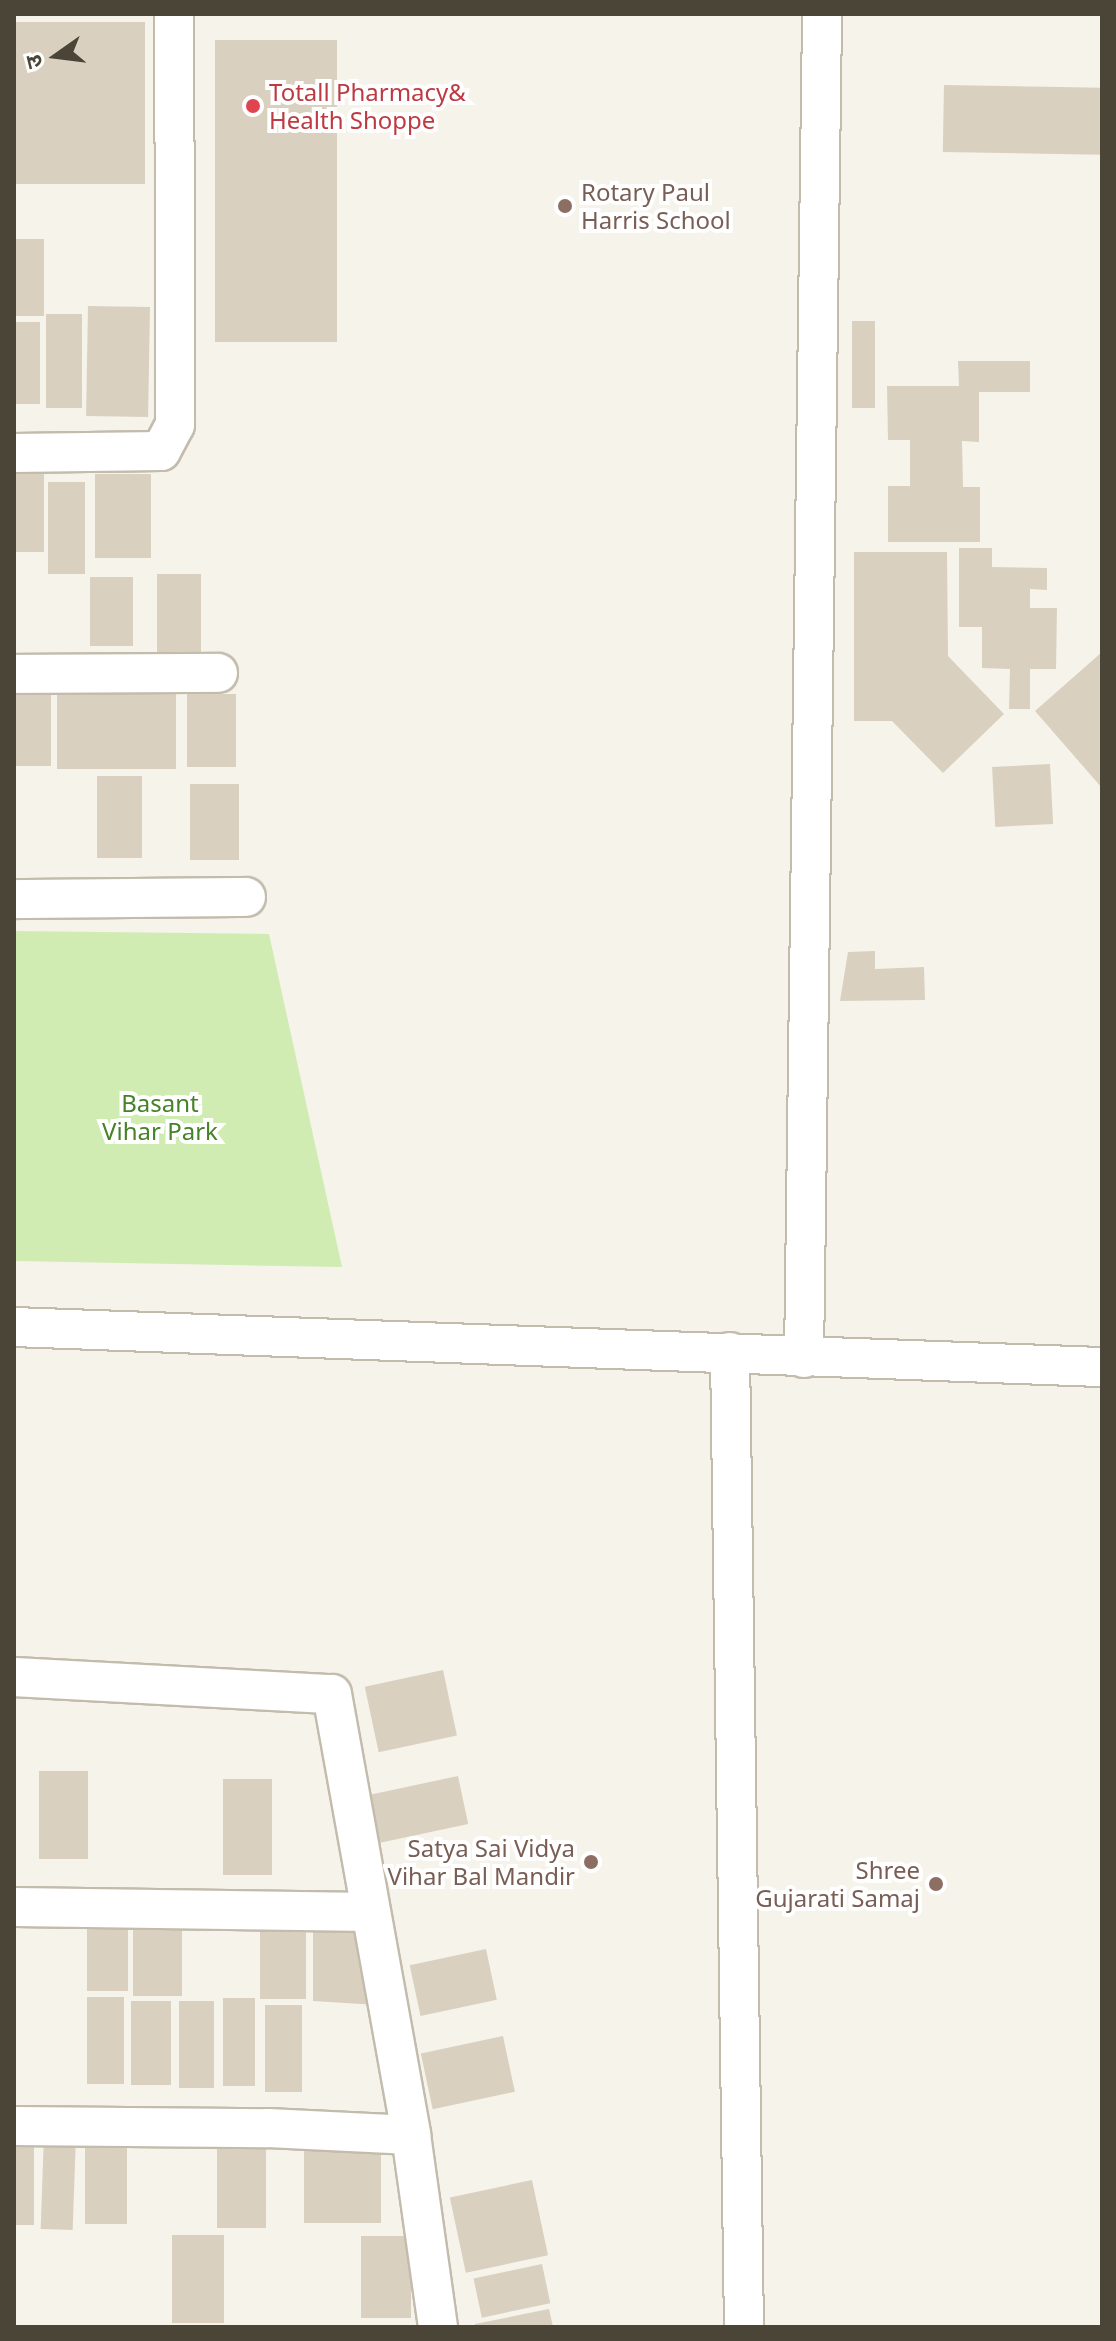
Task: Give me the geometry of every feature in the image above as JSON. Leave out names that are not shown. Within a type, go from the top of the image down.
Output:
[{"type":"street","points":[[14,453],[161,451],[175,425],[174,14]]},
{"type":"street","points":[[804,1358],[822,14]]},
{"type":"street","points":[[14,674],[218,673]]},
{"type":"street","points":[[14,899],[246,897]]},
{"type":"street","points":[[14,1327],[1102,1367]]},
{"type":"street","points":[[730,1352],[744,2327]]},
{"type":"street","points":[[14,1677],[332,1694],[411,2135],[438,2327]]},
{"type":"street","points":[[14,1907],[369,1912]]},
{"type":"street","points":[[14,2126],[268,2128],[411,2135]]},
{"type":"green space","name":"Basant Vihar Park","points":[[14,931],[269,934],[342,1267],[14,1261]]},
{"type":"building","points":[[14,22],[145,22],[145,184],[14,184]]},
{"type":"building","points":[[215,40],[337,40],[337,342],[215,342]]},
{"type":"building","points":[[944,85],[1102,88],[1101,155],[943,152]]},
{"type":"building","points":[[14,239],[44,239],[44,316],[14,316]]},
{"type":"building","points":[[88,306],[150,307],[148,417],[86,416]]},
{"type":"building","points":[[46,314],[82,314],[82,408],[46,408]]},
{"type":"building","points":[[852,321],[875,321],[875,408],[852,408]]},
{"type":"building","points":[[14,322],[40,322],[40,404],[14,404]]},
{"type":"building","points":[[958,361],[1030,361],[1030,392],[979,392],[979,442],[962,441],[963,487],[980,487],[980,542],[888,542],[888,486],[910,486],[910,440],[888,440],[887,386],[959,386]]},
{"type":"building","points":[[14,463],[44,463],[44,552],[14,552]]},
{"type":"building","points":[[95,474],[151,474],[151,558],[95,558]]},
{"type":"building","points":[[48,482],[85,482],[85,574],[48,574]]},
{"type":"building","points":[[959,548],[992,548],[992,567],[1047,568],[1047,590],[1030,589],[1030,608],[1057,608],[1056,669],[1030,669],[1030,709],[1009,709],[1010,669],[982,668],[982,627],[959,627]]},
{"type":"building","points":[[854,552],[947,552],[948,656],[1004,714],[943,773],[892,721],[854,721]]},
{"type":"building","points":[[157,574],[201,574],[201,657],[157,657]]},
{"type":"building","points":[[90,577],[133,577],[133,646],[90,646]]},
{"type":"building","points":[[1102,652],[1102,788],[1035,711]]},
{"type":"building","points":[[16,686],[51,686],[51,766],[16,766]]},
{"type":"building","points":[[57,694],[176,694],[176,769],[57,769]]},
{"type":"building","points":[[187,694],[236,694],[236,767],[187,767]]},
{"type":"building","points":[[1050,764],[1053,824],[995,827],[992,767]]},
{"type":"building","points":[[97,776],[142,776],[142,858],[97,858]]},
{"type":"building","points":[[190,784],[239,784],[239,860],[190,860]]},
{"type":"building","points":[[875,951],[875,969],[924,967],[925,1000],[840,1001],[848,952]]},
{"type":"building","points":[[443,1670],[457,1736],[379,1752],[365,1687]]},
{"type":"building","points":[[39,1771],[88,1771],[88,1859],[39,1859]]},
{"type":"building","points":[[458,1776],[468,1824],[380,1843],[370,1795]]},
{"type":"building","points":[[223,1779],[272,1779],[272,1875],[223,1875]]},
{"type":"building","points":[[87,1915],[128,1915],[128,1991],[87,1991]]},
{"type":"building","points":[[133,1917],[182,1917],[182,1996],[133,1996]]},
{"type":"building","points":[[260,1917],[306,1917],[306,1999],[260,1999]]},
{"type":"building","points":[[313,1920],[355,1920],[377,2005],[313,2001]]},
{"type":"building","points":[[486,1949],[497,2000],[421,2016],[410,1965]]},
{"type":"building","points":[[87,1997],[124,1997],[124,2084],[87,2084]]},
{"type":"building","points":[[223,1998],[255,1998],[255,2086],[223,2086]]},
{"type":"building","points":[[131,2001],[171,2001],[171,2085],[131,2085]]},
{"type":"building","points":[[179,2001],[214,2001],[214,2088],[179,2088]]},
{"type":"building","points":[[265,2005],[302,2005],[302,2092],[265,2092]]},
{"type":"building","points":[[503,2036],[515,2092],[433,2109],[421,2053]]},
{"type":"building","points":[[44,2134],[76,2135],[73,2230],[41,2229]]},
{"type":"building","points":[[85,2136],[127,2136],[127,2224],[85,2224]]},
{"type":"building","points":[[14,2137],[34,2137],[34,2225],[14,2225]]},
{"type":"building","points":[[217,2144],[266,2144],[266,2228],[217,2228]]},
{"type":"building","points":[[304,2145],[381,2145],[381,2223],[304,2223]]},
{"type":"building","points":[[532,2180],[548,2255],[466,2273],[450,2197]]},
{"type":"building","points":[[172,2235],[224,2235],[224,2323],[172,2323]]},
{"type":"building","points":[[361,2236],[411,2236],[411,2318],[361,2318]]},
{"type":"building","points":[[542,2264],[550,2303],[482,2318],[474,2279]]},
{"type":"building","points":[[549,2309],[553,2327],[475,2327],[475,2324]]},
{"type":"place","name":"Totall Pharmacy& Health Shoppe","points":[[253,106]]},
{"type":"place","name":"Rotary Paul Harris School","points":[[565,206]]},
{"type":"place","name":"Satya Sai Vidya Vihar Bal Mandir","points":[[591,1862]]},
{"type":"place","name":"Shree Gujarati Samaj","points":[[936,1884]]}]
